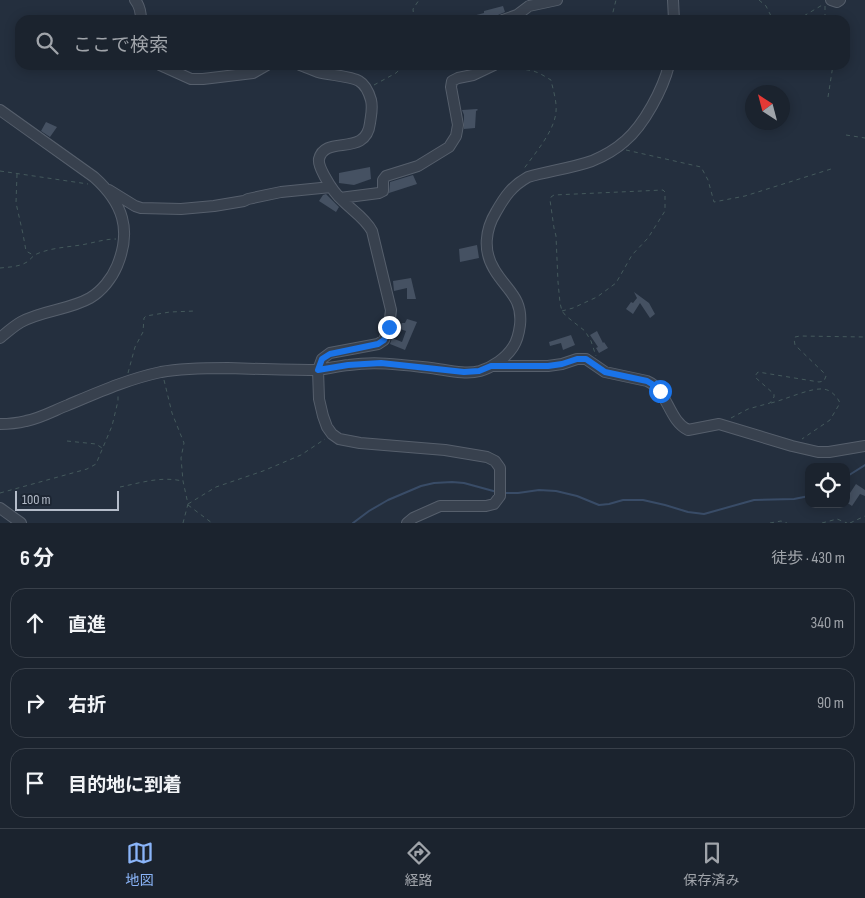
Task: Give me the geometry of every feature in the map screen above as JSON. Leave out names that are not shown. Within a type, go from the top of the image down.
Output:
[{"type":"street","points":[[135,0],[141,15]]},
{"type":"street","points":[[517,15],[529,6],[556,0]]},
{"type":"street","points":[[672,0],[674,15]]},
{"type":"street","points":[[828,2],[840,0]]},
{"type":"street","points":[[171,70],[191,79],[202,79],[253,73],[258,70]]},
{"type":"street","points":[[313,70],[359,81],[370,95],[372,108],[369,130],[365,138],[360,142],[331,147],[319,158],[320,168],[331,187],[340,198],[368,223],[372,231],[391,310],[389,327],[384,340],[378,344],[330,354],[322,359],[318,370],[319,399],[327,427],[339,439],[360,443],[445,450],[487,457],[495,461],[500,468],[500,496],[494,504],[486,506],[440,506],[413,518],[408,523]]},
{"type":"street","points":[[340,198],[379,193],[383,191],[383,180],[386,176],[418,166],[449,147],[456,136],[458,125],[451,87],[452,81],[489,70]]},
{"type":"street","points":[[0,424],[26,421],[127,381],[174,369],[318,370],[366,363],[403,364],[464,372],[479,371],[491,366],[502,359],[514,346],[519,333],[520,320],[518,304],[512,292],[493,269],[486,247],[490,221],[502,200],[509,190],[528,177],[591,161],[609,153],[626,141],[647,113],[658,94],[667,70]]},
{"type":"street","points":[[0,110],[94,177],[107,189],[135,206],[142,208],[181,209],[214,206],[244,202],[248,199],[281,192],[331,187]]},
{"type":"street","points":[[0,338],[21,322],[34,316],[92,297],[107,283],[115,272],[122,254],[125,238],[123,221],[118,206],[107,189]]},
{"type":"street","points":[[491,366],[548,366],[577,359],[586,359],[605,372],[647,381],[652,384],[660,391],[678,422],[688,430],[720,424],[818,452],[865,446]]},
{"type":"street","points":[[0,508],[21,523]]},
{"type":"path","points":[[414,15],[413,9],[419,0]]},
{"type":"path","points":[[612,15],[616,0]]},
{"type":"path","points":[[758,0],[766,6],[770,15]]},
{"type":"path","points":[[806,15],[828,2]]},
{"type":"path","points":[[826,15],[828,2]]},
{"type":"path","points":[[366,89],[399,70]]},
{"type":"path","points":[[519,182],[520,175],[549,132],[556,113],[551,80],[535,71],[521,70]]},
{"type":"path","points":[[828,97],[832,70]]},
{"type":"path","points":[[846,135],[865,138]]},
{"type":"path","points":[[616,148],[701,167],[708,180],[714,202],[745,196],[831,169]]},
{"type":"path","points":[[0,171],[87,183]]},
{"type":"path","points":[[17,173],[16,203],[24,234],[26,251],[34,255]]},
{"type":"path","points":[[562,311],[598,297],[616,283],[632,255],[648,238],[665,211],[665,192],[663,190],[554,195],[551,197],[556,236],[560,304],[562,311],[566,316],[585,331],[591,341],[596,358],[593,363]]},
{"type":"path","points":[[0,268],[24,264],[34,255],[60,248],[105,239],[125,238]]},
{"type":"path","points":[[127,381],[136,347],[144,332],[144,318],[170,312],[195,311]]},
{"type":"path","points":[[770,403],[774,394],[754,376],[758,372],[819,382],[824,381],[826,376],[795,344],[795,337],[865,336]]},
{"type":"path","points":[[162,372],[172,414],[184,443],[181,458],[188,504],[183,523]]},
{"type":"path","points":[[0,493],[87,469],[96,464],[112,426],[118,401],[117,385]]},
{"type":"path","points":[[720,424],[748,409],[809,391],[823,388],[834,394],[840,403],[830,420],[804,438],[794,442],[792,446]]},
{"type":"path","points":[[188,504],[216,488],[263,472],[300,455],[332,434]]},
{"type":"path","points":[[67,441],[96,444],[102,449]]},
{"type":"path","points":[[120,487],[157,480],[174,479],[183,481]]},
{"type":"path","points":[[188,504],[212,523]]},
{"type":"path","points":[[822,523],[837,519],[849,523],[865,516]]},
{"type":"path","points":[[770,523],[781,521],[787,523]]},
{"type":"building","points":[[503,6],[505,12],[498,15],[476,15],[484,13],[484,11]]},
{"type":"building","points":[[477,109],[475,128],[464,129],[462,110]]},
{"type":"building","points":[[46,122],[57,127],[50,137],[41,131]]},
{"type":"building","points":[[370,167],[371,179],[354,185],[339,183],[339,173]]},
{"type":"building","points":[[413,175],[417,184],[389,193],[390,182]]},
{"type":"building","points":[[326,194],[339,207],[336,212],[319,201]]},
{"type":"building","points":[[477,245],[479,258],[460,262],[459,249]]},
{"type":"building","points":[[411,278],[416,299],[407,299],[407,288],[394,291],[393,281]]},
{"type":"building","points":[[634,292],[649,303],[655,314],[650,318],[640,303],[633,314],[626,309],[637,298]]},
{"type":"building","points":[[407,319],[417,322],[405,350],[390,344],[392,338],[402,342],[406,331],[400,329],[402,323],[405,323]]},
{"type":"building","points":[[597,331],[608,348],[599,353],[596,348],[598,347],[590,335]]},
{"type":"building","points":[[571,335],[575,345],[563,350],[561,343],[550,346],[549,342]]},
{"type":"building","points":[[856,484],[865,490],[865,496],[860,494],[852,506],[850,505],[850,493]]},
{"type":"waterway","points":[[850,474],[865,465]]},
{"type":"waterway","points":[[353,523],[388,500],[421,486],[434,483],[464,483],[497,492]]},
{"type":"waterway","points":[[504,493],[539,490],[556,491],[577,496],[599,505],[623,500],[643,500],[688,512],[704,514],[754,500],[794,499],[805,497]]},
{"type":"route","points":[[389,327],[384,340],[378,344],[330,354],[322,359],[318,370],[366,363],[381,363],[464,372],[479,371],[491,366],[548,366],[577,359],[586,359],[605,372],[647,381],[660,391]]}]
